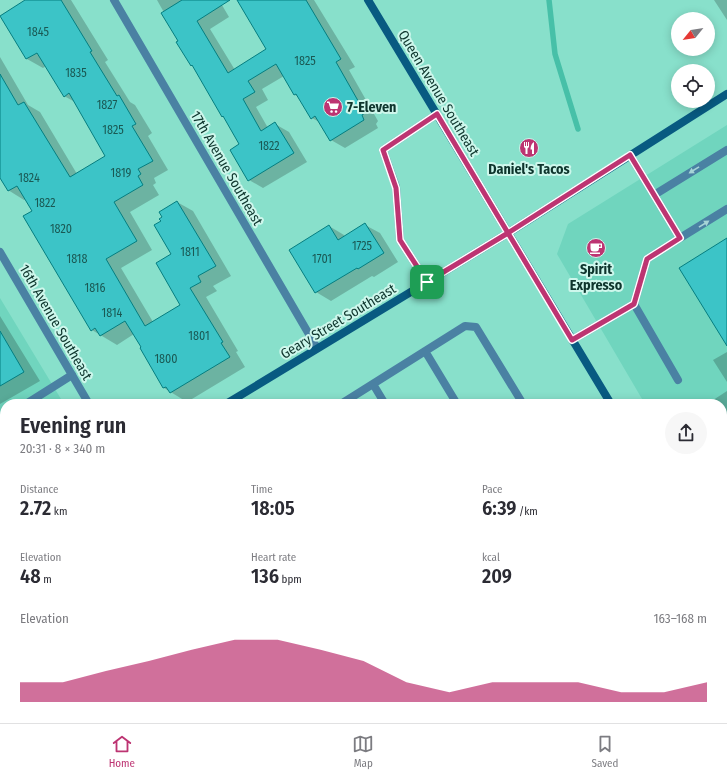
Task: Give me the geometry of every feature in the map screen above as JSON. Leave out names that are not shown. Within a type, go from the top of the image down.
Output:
[{"type":"main road","name":"Queen Avenue Southeast","points":[[368,0],[608,399]]},
{"type":"main road","name":"Geary Street Southeast","points":[[240,399],[317,348],[508,233],[727,94]]},
{"type":"street","name":"17th Avenue Southeast","points":[[114,0],[317,348]]},
{"type":"street","points":[[427,282],[400,240],[396,188],[383,150],[437,114]]},
{"type":"street","points":[[654,195],[727,150]]},
{"type":"street","points":[[630,155],[680,238]]},
{"type":"street","points":[[572,340],[634,304],[647,259],[727,209]]},
{"type":"street","name":"16th Avenue Southeast","points":[[0,252],[86,399]]},
{"type":"street","points":[[634,304],[678,380]]},
{"type":"street","points":[[349,399],[465,326],[476,327],[520,399]]},
{"type":"street","points":[[425,351],[454,399]]},
{"type":"street","points":[[34,399],[72,375]]},
{"type":"street","points":[[373,384],[382,399]]},
{"type":"shaded area","points":[[727,125],[727,399],[642,399],[557,254],[568,224]]},
{"type":"shaded area","points":[[0,298],[61,399],[0,399]]},
{"type":"building","points":[[25,0],[61,0],[92,51],[90,52],[117,96],[119,95],[136,124],[132,126],[153,161],[138,169],[141,174],[138,176],[143,185],[114,202],[137,241],[106,259],[145,326],[180,305],[156,263],[171,254],[154,225],[161,221],[159,219],[162,217],[159,212],[177,201],[216,266],[198,276],[201,282],[190,288],[223,342],[221,343],[230,357],[170,393],[166,387],[163,388],[125,321],[100,336],[95,328],[91,331],[23,216],[32,211],[17,186],[8,191],[0,178],[0,74],[18,105],[24,102],[70,177],[105,156],[69,93],[64,97],[37,53],[26,59],[0,16]]},
{"type":"building","points":[[182,0],[230,0],[197,21],[228,73],[266,49],[237,0],[306,0],[341,59],[336,62],[365,113],[362,115],[364,120],[330,141],[315,116],[311,119],[296,94],[294,95],[276,64],[248,81],[255,92],[243,99],[261,131],[275,122],[294,153],[248,181],[230,150],[239,144],[192,65],[191,66],[176,42],[178,41],[161,13]]},
{"type":"building","points":[[365,223],[384,253],[315,293],[289,250],[329,225],[338,240]]},
{"type":"building","points":[[727,238],[727,346],[679,268]]},
{"type":"building","points":[[0,331],[24,372],[0,386]]},
{"type":"waterway","points":[[549,0],[555,54],[578,129]]},
{"type":"place","name":"7-Eleven","points":[[333,107]]},
{"type":"place","name":"Daniel's Tacos","points":[[529,148]]},
{"type":"place","name":"Spirit Expresso","points":[[596,248]]},
{"type":"route","points":[[427,282],[400,240],[396,188],[383,150],[437,114],[508,233],[630,155],[680,238],[647,259],[634,304],[572,340],[508,233],[427,282]]}]
